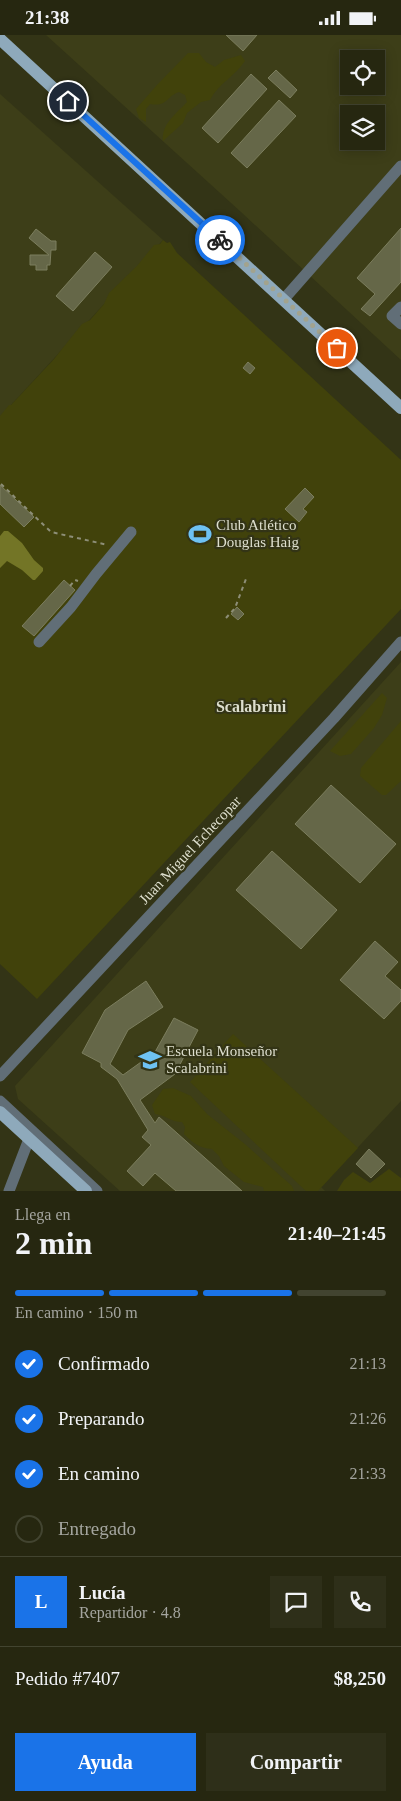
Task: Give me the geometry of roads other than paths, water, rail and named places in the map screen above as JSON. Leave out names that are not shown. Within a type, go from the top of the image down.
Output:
[{"type":"main road","points":[[0,39],[401,407]]},
{"type":"main road","points":[[0,1112],[86,1191]]},
{"type":"street","points":[[284,299],[401,166]]},
{"type":"street","points":[[401,307],[392,316],[401,324]]},
{"type":"street","points":[[39,642],[71,607],[131,532]]},
{"type":"street","name":"Juan Miguel Echecopar","points":[[0,1076],[334,718],[401,642]]},
{"type":"street","points":[[0,1101],[97,1191]]},
{"type":"street","points":[[9,1191],[29,1139]]},
{"type":"place","name":"Club Atlético Douglas Haig","points":[[200,534]]},
{"type":"place","name":"Escuela Monseñor Scalabrini","points":[[150,1060]]},
{"type":"district","name":"Scalabrini","points":[[251,706]]}]
